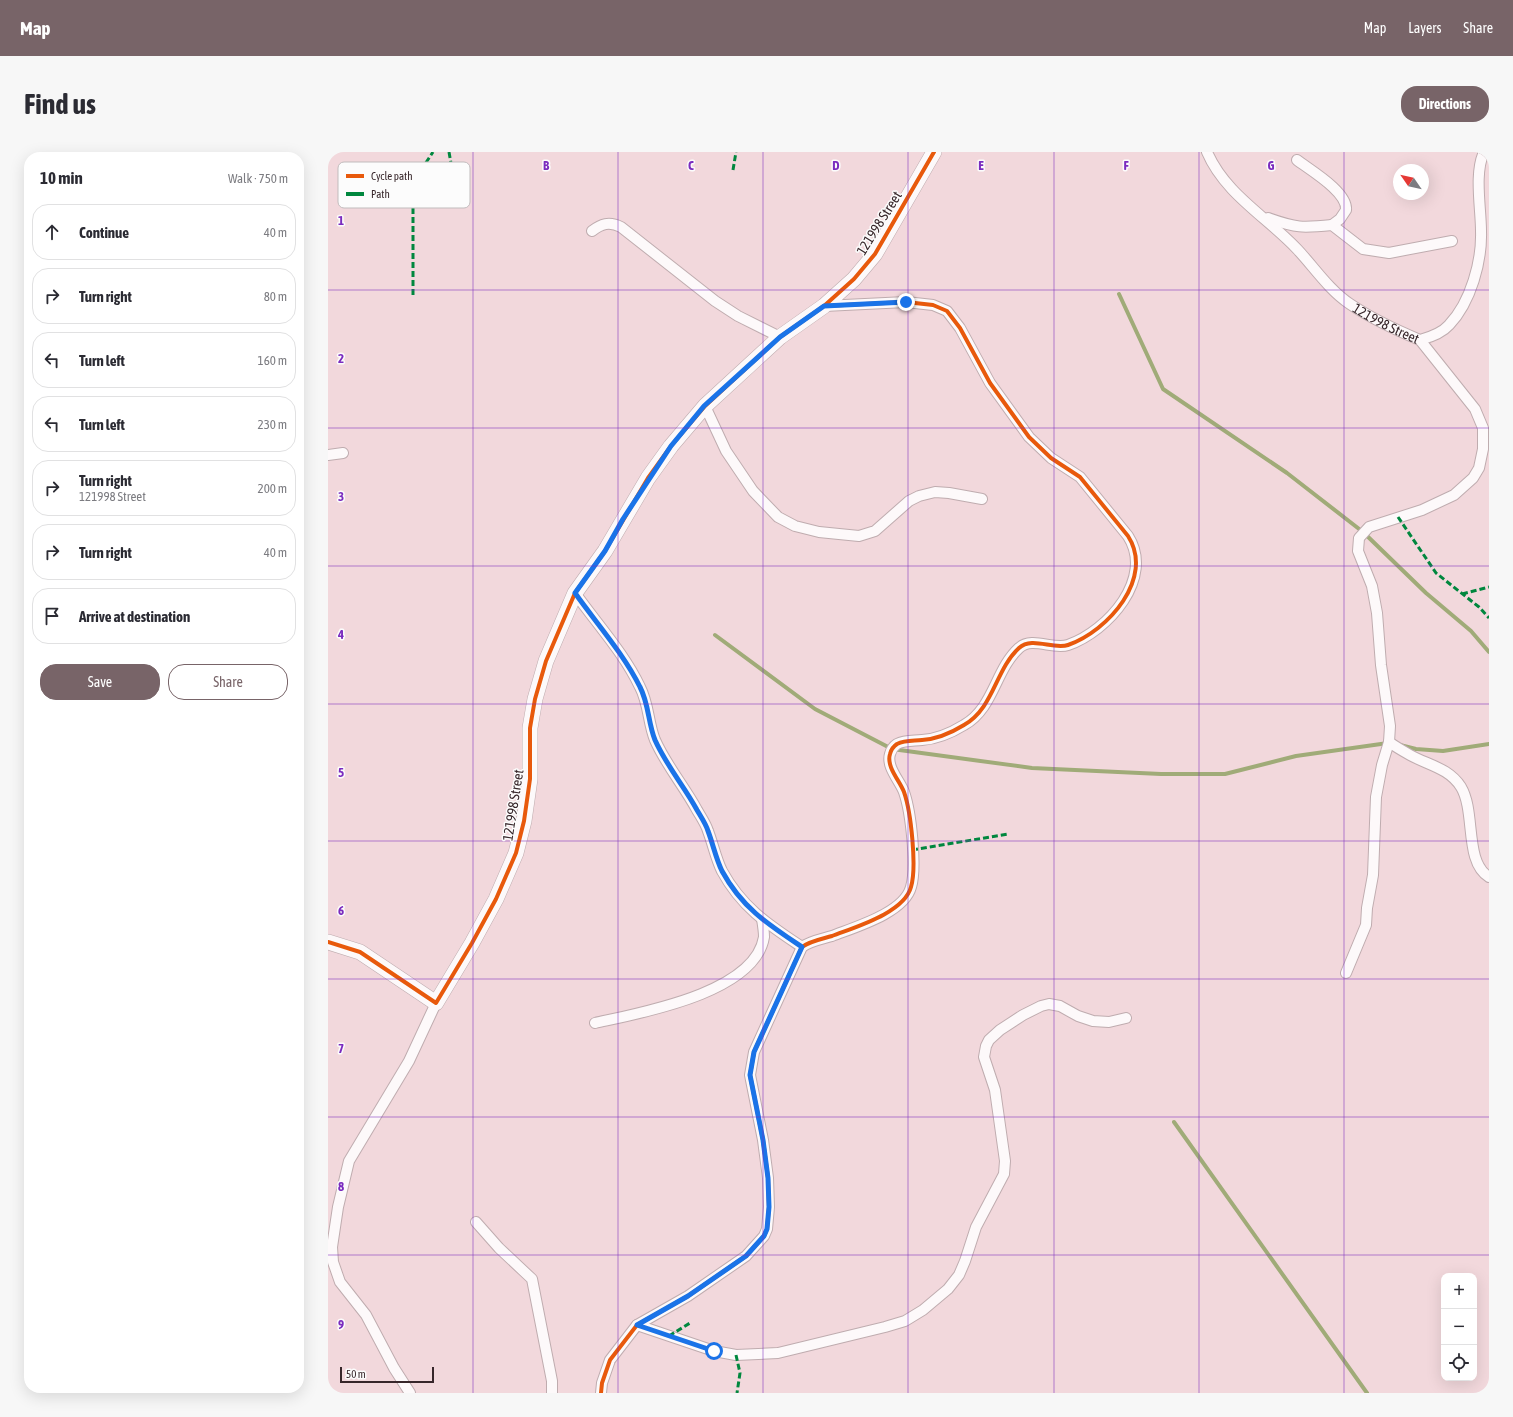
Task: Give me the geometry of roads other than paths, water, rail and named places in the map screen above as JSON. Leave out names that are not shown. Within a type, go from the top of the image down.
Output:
[{"type":"street","name":"121998 Street","points":[[436,1003],[493,905],[507,877],[516,853],[524,821],[530,779],[530,728],[535,699],[546,661],[575,593],[605,551],[623,519],[653,472],[671,446],[704,406],[780,337],[824,306],[854,279],[875,254],[934,152]]},
{"type":"street","name":"121998 Street","points":[[1207,152],[1216,171],[1224,181],[1297,249],[1334,291],[1348,303],[1386,325],[1420,340],[1430,337],[1450,324],[1460,311],[1469,291],[1478,260],[1482,231],[1479,174],[1481,158],[1484,152]]},
{"type":"street","points":[[1262,216],[1285,224],[1305,228],[1332,225],[1340,220],[1344,214],[1346,210],[1345,202],[1338,192],[1297,160]]},
{"type":"street","points":[[592,231],[604,224],[611,223],[621,227],[715,301],[742,318],[780,337]]},
{"type":"street","points":[[1332,225],[1363,249],[1378,253],[1389,253],[1452,241]]},
{"type":"street","points":[[601,1393],[602,1383],[610,1360],[637,1325],[688,1296],[740,1260],[754,1249],[764,1236],[767,1229],[769,1207],[768,1178],[763,1140],[750,1075],[754,1052],[802,947],[887,913],[903,902],[910,890],[913,868],[910,817],[904,792],[889,760],[890,754],[895,745],[938,737],[950,733],[977,716],[984,707],[1014,654],[1024,644],[1037,643],[1052,646],[1067,646],[1084,638],[1100,626],[1117,610],[1132,583],[1136,562],[1134,545],[1128,536],[1075,473],[1051,458],[1036,445],[998,395],[960,328],[947,311],[933,305],[906,302],[824,306]]},
{"type":"street","points":[[1346,973],[1366,925],[1366,908],[1373,875],[1376,797],[1382,765],[1389,742],[1390,726],[1381,665],[1377,613],[1372,586],[1358,551],[1357,543],[1362,533],[1369,527],[1430,507],[1454,495],[1467,485],[1473,478],[1480,462],[1484,438],[1485,418],[1475,409],[1420,340]]},
{"type":"street","points":[[704,406],[726,451],[753,491],[778,517],[795,526],[819,532],[859,536],[875,531],[909,501],[919,496],[935,492],[982,499]]},
{"type":"street","points":[[328,455],[343,453]]},
{"type":"street","points":[[575,593],[613,644],[640,686],[647,704],[654,738],[674,775],[708,829],[722,870],[743,903],[762,919],[802,947]]},
{"type":"street","points":[[1389,742],[1410,755],[1438,767],[1452,775],[1461,787],[1470,817],[1476,862],[1482,872],[1489,877]]},
{"type":"street","points":[[595,1023],[669,1005],[706,993],[730,980],[747,967],[757,954],[764,937],[762,919]]},
{"type":"street","points":[[328,942],[360,952],[436,1003],[409,1061],[349,1161],[338,1207],[332,1247],[335,1273],[346,1291],[370,1321],[394,1368],[410,1393]]},
{"type":"street","points":[[637,1325],[714,1351],[736,1355],[778,1353],[885,1327],[905,1321],[923,1310],[948,1289],[959,1275],[976,1227],[1004,1174],[1005,1161],[995,1090],[984,1057],[989,1040],[1000,1030],[1023,1015],[1041,1006],[1049,1004],[1060,1006],[1078,1016],[1093,1021],[1109,1022],[1126,1018]]},
{"type":"street","points":[[328,1212],[338,1207]]},
{"type":"street","points":[[476,1222],[499,1248],[532,1279],[552,1381],[552,1393]]},
{"type":"waterway","points":[[1119,294],[1163,389],[1287,473],[1363,532],[1426,593],[1471,631],[1489,652]]},
{"type":"waterway","points":[[715,635],[815,709],[892,749],[1032,768],[1161,774],[1225,774],[1296,756],[1388,743]]},
{"type":"waterway","points":[[1400,745],[1416,749],[1443,751],[1489,744]]},
{"type":"waterway","points":[[1174,1122],[1367,1393]]}]
